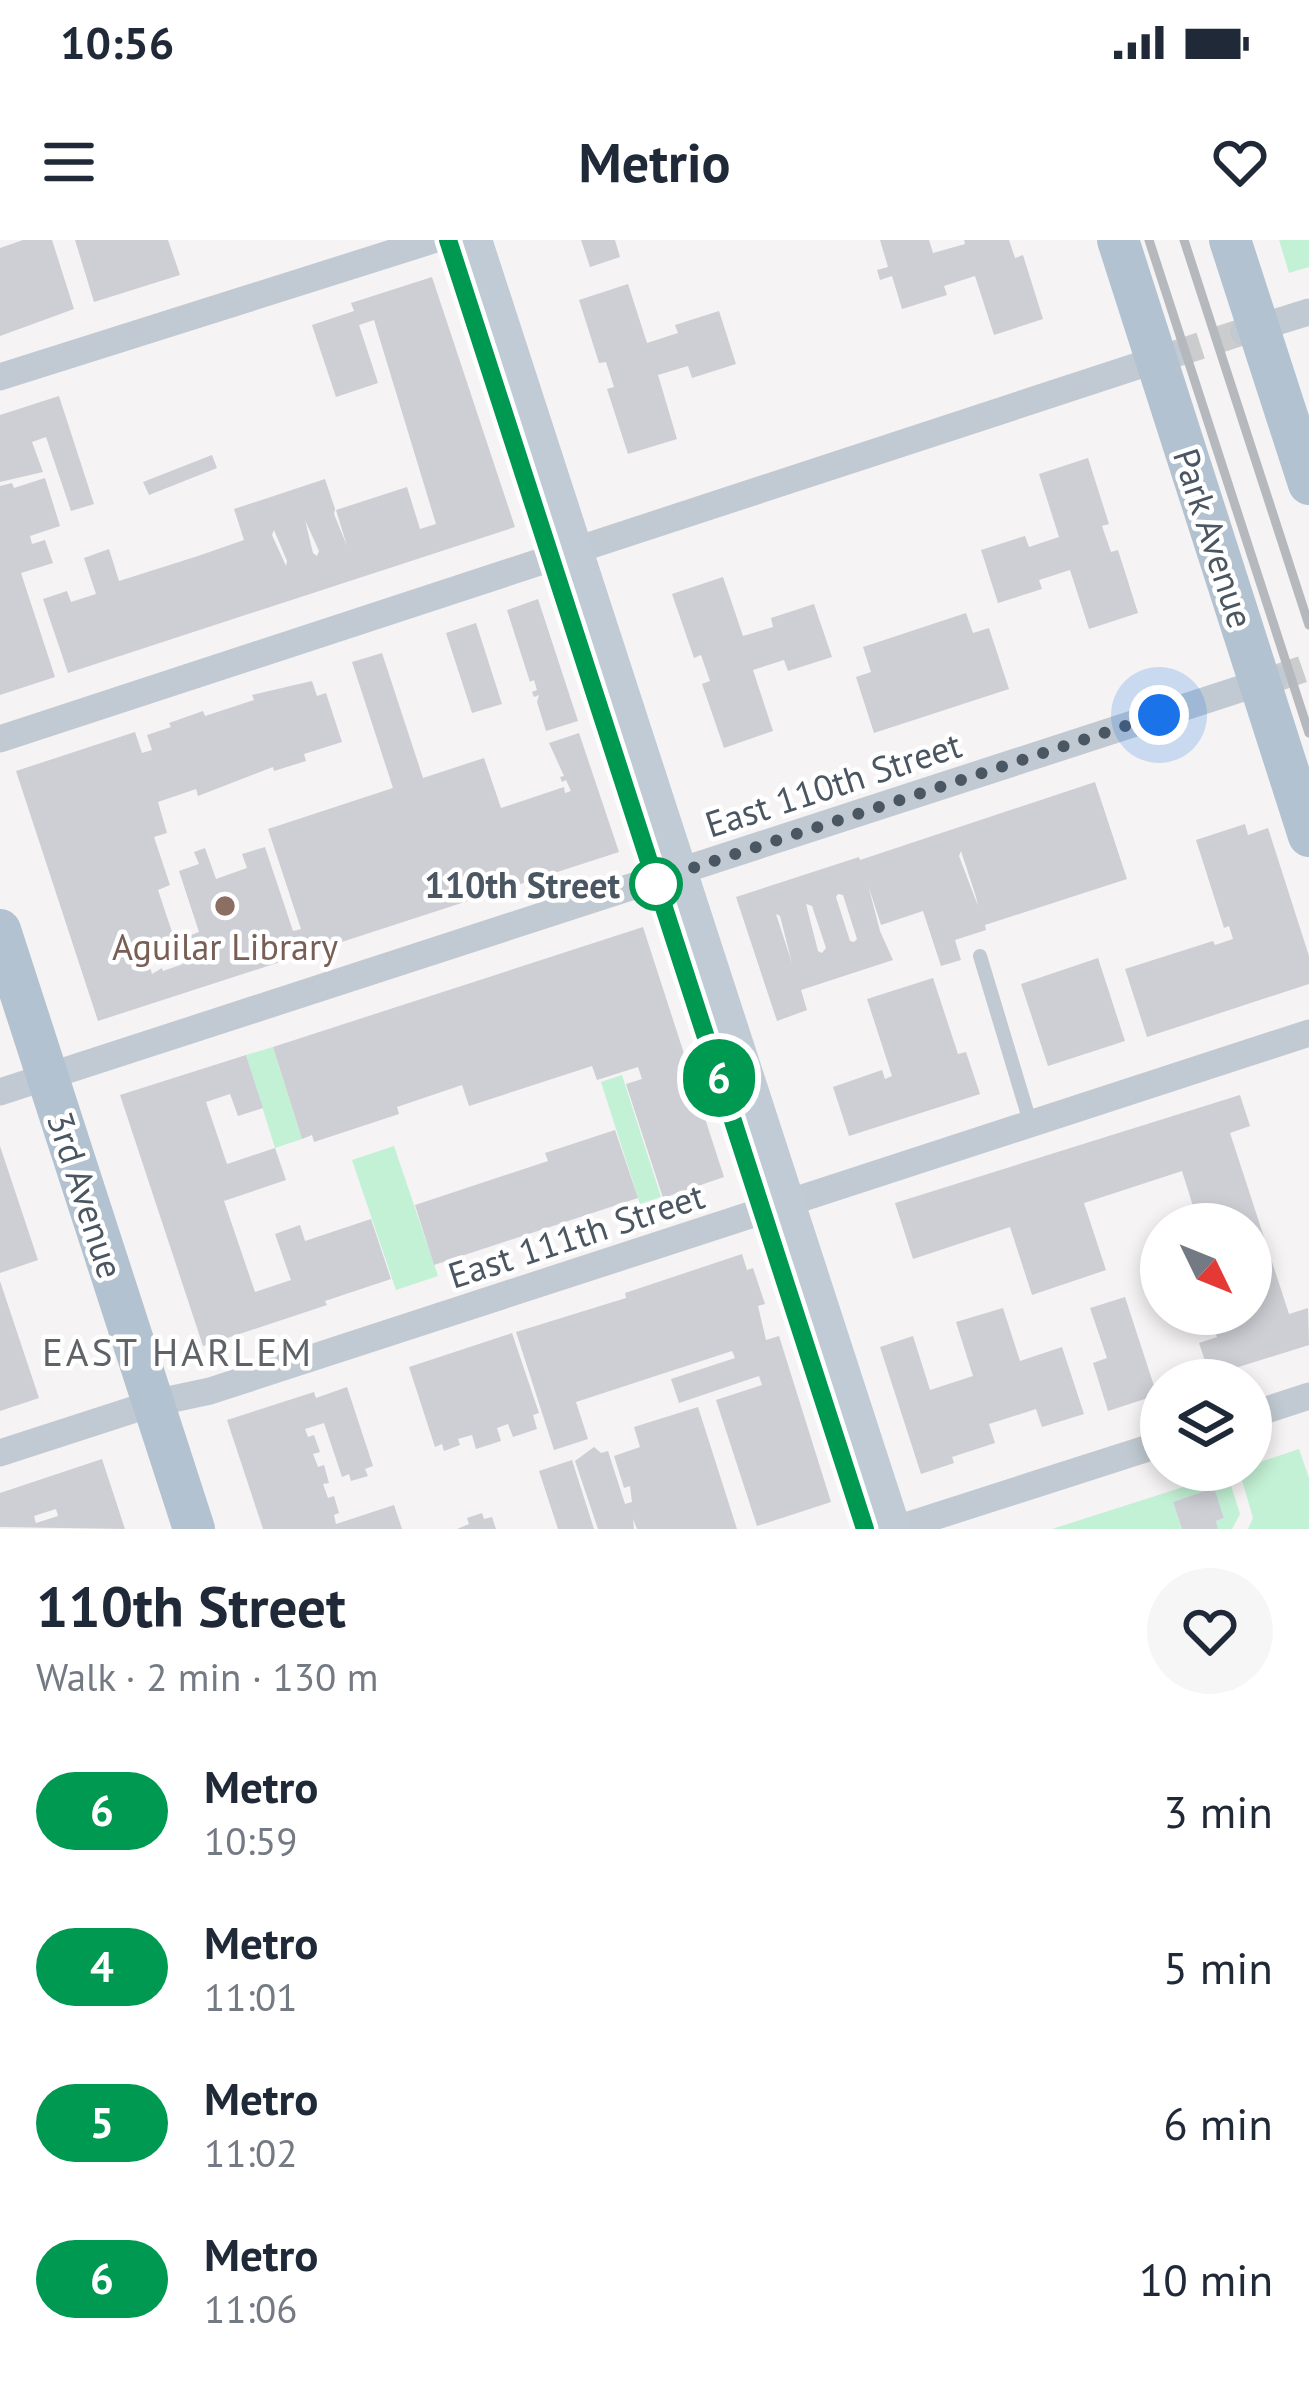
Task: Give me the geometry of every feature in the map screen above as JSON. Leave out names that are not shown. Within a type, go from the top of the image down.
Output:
[{"type":"main road","points":[[475,240],[894,1529]]},
{"type":"main road","name":"Park Avenue","points":[[1118,240],[1166,357],[1269,680],[1309,836]]},
{"type":"main road","points":[[1230,240],[1249,331],[1309,484]]},
{"type":"main road","name":"3rd Avenue","points":[[0,930],[194,1529]]},
{"type":"street","points":[[0,377],[433,240]]},
{"type":"street","points":[[1249,331],[1309,312]]},
{"type":"street","points":[[0,739],[1166,357]]},
{"type":"street","name":"East 110th Street","points":[[0,1092],[1269,680]]},
{"type":"street","name":"East 111th Street","points":[[0,1453],[154,1403],[210,1391],[1309,1033]]},
{"type":"street","points":[[1272,1407],[1309,1396]]},
{"type":"street","points":[[894,1529],[1140,1451]]},
{"type":"lane","points":[[980,956],[1031,1125]]},
{"type":"green space","points":[[1279,240],[1309,240],[1309,267],[1289,273]]},
{"type":"green space","points":[[273,1047],[302,1139],[275,1148],[246,1055]]},
{"type":"green space","points":[[622,1075],[661,1197],[640,1204],[601,1082]]},
{"type":"green space","points":[[394,1146],[438,1276],[396,1290],[352,1160]]},
{"type":"green space","points":[[1299,1449],[1309,1478],[1309,1529],[1248,1529],[1253,1518],[1245,1491],[1272,1491],[1272,1458]]},
{"type":"green space","points":[[1171,1491],[1207,1491],[1173,1502],[1182,1529],[1052,1529]]},
{"type":"green space","points":[[1214,1491],[1233,1491],[1240,1514],[1232,1529],[1218,1529],[1216,1521],[1224,1518]]},
{"type":"building","points":[[23,240],[52,240],[74,309],[0,336],[0,248]]},
{"type":"building","points":[[75,240],[168,240],[180,275],[94,302]]},
{"type":"building","points":[[581,240],[615,240],[620,257],[590,267]]},
{"type":"building","points":[[880,240],[929,240],[933,253],[965,244],[964,240],[1009,240],[1015,258],[1023,255],[1043,319],[994,335],[975,276],[944,286],[947,295],[902,309],[892,276],[880,280],[877,270],[888,267]]},
{"type":"building","points":[[432,277],[515,527],[68,673],[43,599],[67,591],[71,602],[96,594],[84,558],[109,549],[119,581],[198,556],[244,540],[234,509],[325,479],[347,546],[336,510],[407,487],[420,529],[436,524],[374,320],[359,325],[378,383],[336,397],[312,325],[354,311],[351,303]],"holes":[[[305,520],[319,551],[317,556],[313,553]],[[274,530],[287,561],[286,566],[272,535]]]},
{"type":"building","points":[[628,284],[647,343],[678,333],[675,325],[719,311],[736,364],[692,378],[688,366],[658,375],[677,439],[628,454],[607,389],[614,387],[606,362],[599,363],[579,300]]},
{"type":"building","points":[[59,396],[94,504],[71,511],[46,437],[32,442],[43,472],[0,482],[0,415]]},
{"type":"building","points":[[212,455],[217,468],[149,495],[143,482]]},
{"type":"building","points":[[1088,458],[1109,524],[1102,526],[1111,552],[1118,550],[1138,613],[1089,629],[1070,570],[1039,580],[1042,589],[998,603],[981,550],[1025,536],[1029,547],[1059,537],[1039,474]]},
{"type":"building","points":[[45,478],[60,526],[30,536],[32,544],[45,540],[53,563],[21,573],[55,677],[0,695],[0,486],[12,483],[14,488]]},
{"type":"building","points":[[723,577],[743,636],[773,627],[771,618],[814,604],[832,657],[788,671],[784,660],[753,670],[773,731],[724,748],[702,684],[710,681],[701,655],[694,658],[672,594]]},
{"type":"building","points":[[538,599],[578,721],[546,731],[539,695],[534,697],[532,692],[537,690],[534,680],[530,682],[507,610]]},
{"type":"building","points":[[966,613],[973,633],[989,628],[1009,689],[874,733],[856,677],[871,672],[863,647]]},
{"type":"building","points":[[476,623],[502,704],[472,713],[446,633]]},
{"type":"building","points":[[382,653],[423,778],[484,758],[501,808],[564,787],[565,793],[571,791],[566,780],[562,782],[564,776],[549,743],[579,733],[619,852],[98,1021],[16,771],[135,732],[142,753],[152,750],[147,735],[203,711],[205,716],[254,700],[252,695],[312,681],[317,696],[326,693],[342,742],[304,754],[306,761],[274,771],[273,767],[198,796],[196,789],[158,802],[167,833],[154,837],[170,885],[158,890],[175,941],[199,932],[179,871],[199,864],[194,852],[205,848],[216,879],[247,868],[242,854],[265,847],[293,931],[301,929],[268,829],[393,788],[352,662]],"holes":[[[175,941],[183,964],[152,974],[145,950]]]},
{"type":"building","points":[[1095,782],[1127,879],[985,925],[986,930],[955,940],[961,960],[941,966],[923,911],[881,925],[868,885],[880,931],[893,960],[801,990],[807,1010],[777,1021],[736,897]],"holes":[[[961,851],[978,906],[959,856]],[[843,895],[857,939],[854,942],[836,897]],[[806,904],[812,906],[826,948],[818,951]]]},
{"type":"building","points":[[1245,824],[1248,835],[1268,828],[1309,956],[1309,984],[1147,1037],[1125,969],[1233,939],[1229,926],[1224,928],[1196,840]]},
{"type":"building","points":[[643,927],[724,1177],[663,1198],[626,1084],[642,1079],[638,1067],[597,1080],[592,1066],[469,1106],[462,1085],[397,1107],[399,1114],[314,1142],[312,1135],[302,1139],[273,1047]]},
{"type":"building","points":[[1098,958],[1125,1041],[1048,1066],[1021,984]]},
{"type":"building","points":[[933,978],[958,1054],[966,1052],[980,1094],[849,1136],[833,1087],[882,1070],[885,1079],[892,1076],[867,999]]},
{"type":"building","points":[[246,1055],[263,1108],[238,1116],[230,1094],[206,1102],[227,1164],[275,1148],[286,1180],[224,1201],[255,1292],[291,1280],[275,1234],[300,1225],[305,1241],[371,1219],[391,1279],[203,1346],[120,1095]]},
{"type":"building","points":[[1240,1095],[1250,1126],[1230,1133],[1253,1203],[1192,1203],[1182,1171],[1084,1203],[1106,1270],[1032,1295],[1010,1227],[913,1259],[895,1203]]},
{"type":"building","points":[[615,1130],[638,1198],[434,1265],[415,1205],[548,1161],[545,1153]]},
{"type":"building","points":[[0,1146],[38,1260],[0,1273]]},
{"type":"building","points":[[742,1254],[747,1270],[753,1268],[765,1304],[758,1306],[766,1340],[779,1336],[831,1502],[757,1526],[716,1400],[762,1385],[759,1376],[679,1403],[671,1379],[735,1358],[732,1351],[576,1402],[588,1439],[554,1450],[516,1332],[626,1298],[625,1293]]},
{"type":"building","points":[[1272,1262],[1289,1314],[1308,1308],[1309,1345],[1264,1359],[1204,1359],[1199,1343],[1217,1337],[1272,1335]]},
{"type":"building","points":[[0,1281],[39,1398],[0,1411]]},
{"type":"building","points":[[1125,1297],[1145,1359],[1140,1359],[1140,1401],[1108,1411],[1093,1363],[1107,1358],[1090,1308]]},
{"type":"building","points":[[1003,1308],[1020,1361],[1062,1347],[1084,1414],[1042,1427],[1036,1409],[989,1424],[995,1443],[952,1457],[954,1463],[921,1474],[880,1347],[913,1336],[930,1390],[973,1376],[956,1322]]},
{"type":"building","points":[[512,1333],[539,1413],[533,1415],[537,1429],[513,1437],[508,1424],[497,1428],[501,1441],[476,1449],[472,1435],[444,1451],[442,1444],[435,1447],[409,1367]]},
{"type":"building","points":[[347,1387],[373,1466],[365,1469],[368,1476],[351,1481],[349,1474],[342,1477],[324,1423],[305,1429],[308,1437],[314,1435],[320,1452],[313,1454],[318,1467],[324,1465],[329,1483],[323,1484],[328,1498],[334,1496],[339,1513],[334,1515],[336,1524],[394,1505],[402,1529],[263,1529],[227,1420],[314,1392],[316,1398]]},
{"type":"building","points":[[698,1407],[737,1529],[637,1529],[633,1519],[634,1529],[598,1529],[575,1461],[594,1447],[601,1453],[608,1451],[625,1504],[632,1502],[630,1486],[624,1488],[614,1456],[640,1447],[634,1427]]},
{"type":"building","points":[[102,1459],[125,1529],[0,1527],[0,1493]],"holes":[[[56,1509],[58,1516],[36,1523],[34,1516]]]},
{"type":"building","points":[[572,1460],[594,1529],[558,1529],[539,1471]]},
{"type":"building","points":[[1215,1491],[1224,1518],[1216,1521],[1218,1529],[1182,1529],[1173,1502]]},
{"type":"building","points":[[482,1513],[484,1519],[492,1517],[496,1529],[457,1529],[469,1524],[467,1518]]},
{"type":"tunnel","points":[[1175,354],[1239,333]]},
{"type":"tunnel","points":[[1277,678],[1309,667]]},
{"type":"railway","points":[[1149,240],[1309,733]]},
{"type":"railway","points":[[1184,240],[1309,625]]},
{"type":"metro line","name":"6","points":[[448,240],[865,1529]]},
{"type":"place","name":"110th Street","points":[[656,884]]},
{"type":"place","name":"Aguilar Library","points":[[225,906]]},
{"type":"district","name":"EAST HARLEM","points":[[178,1351]]},
{"type":"route","points":[[656,884],[644,884],[1159,715]]}]
